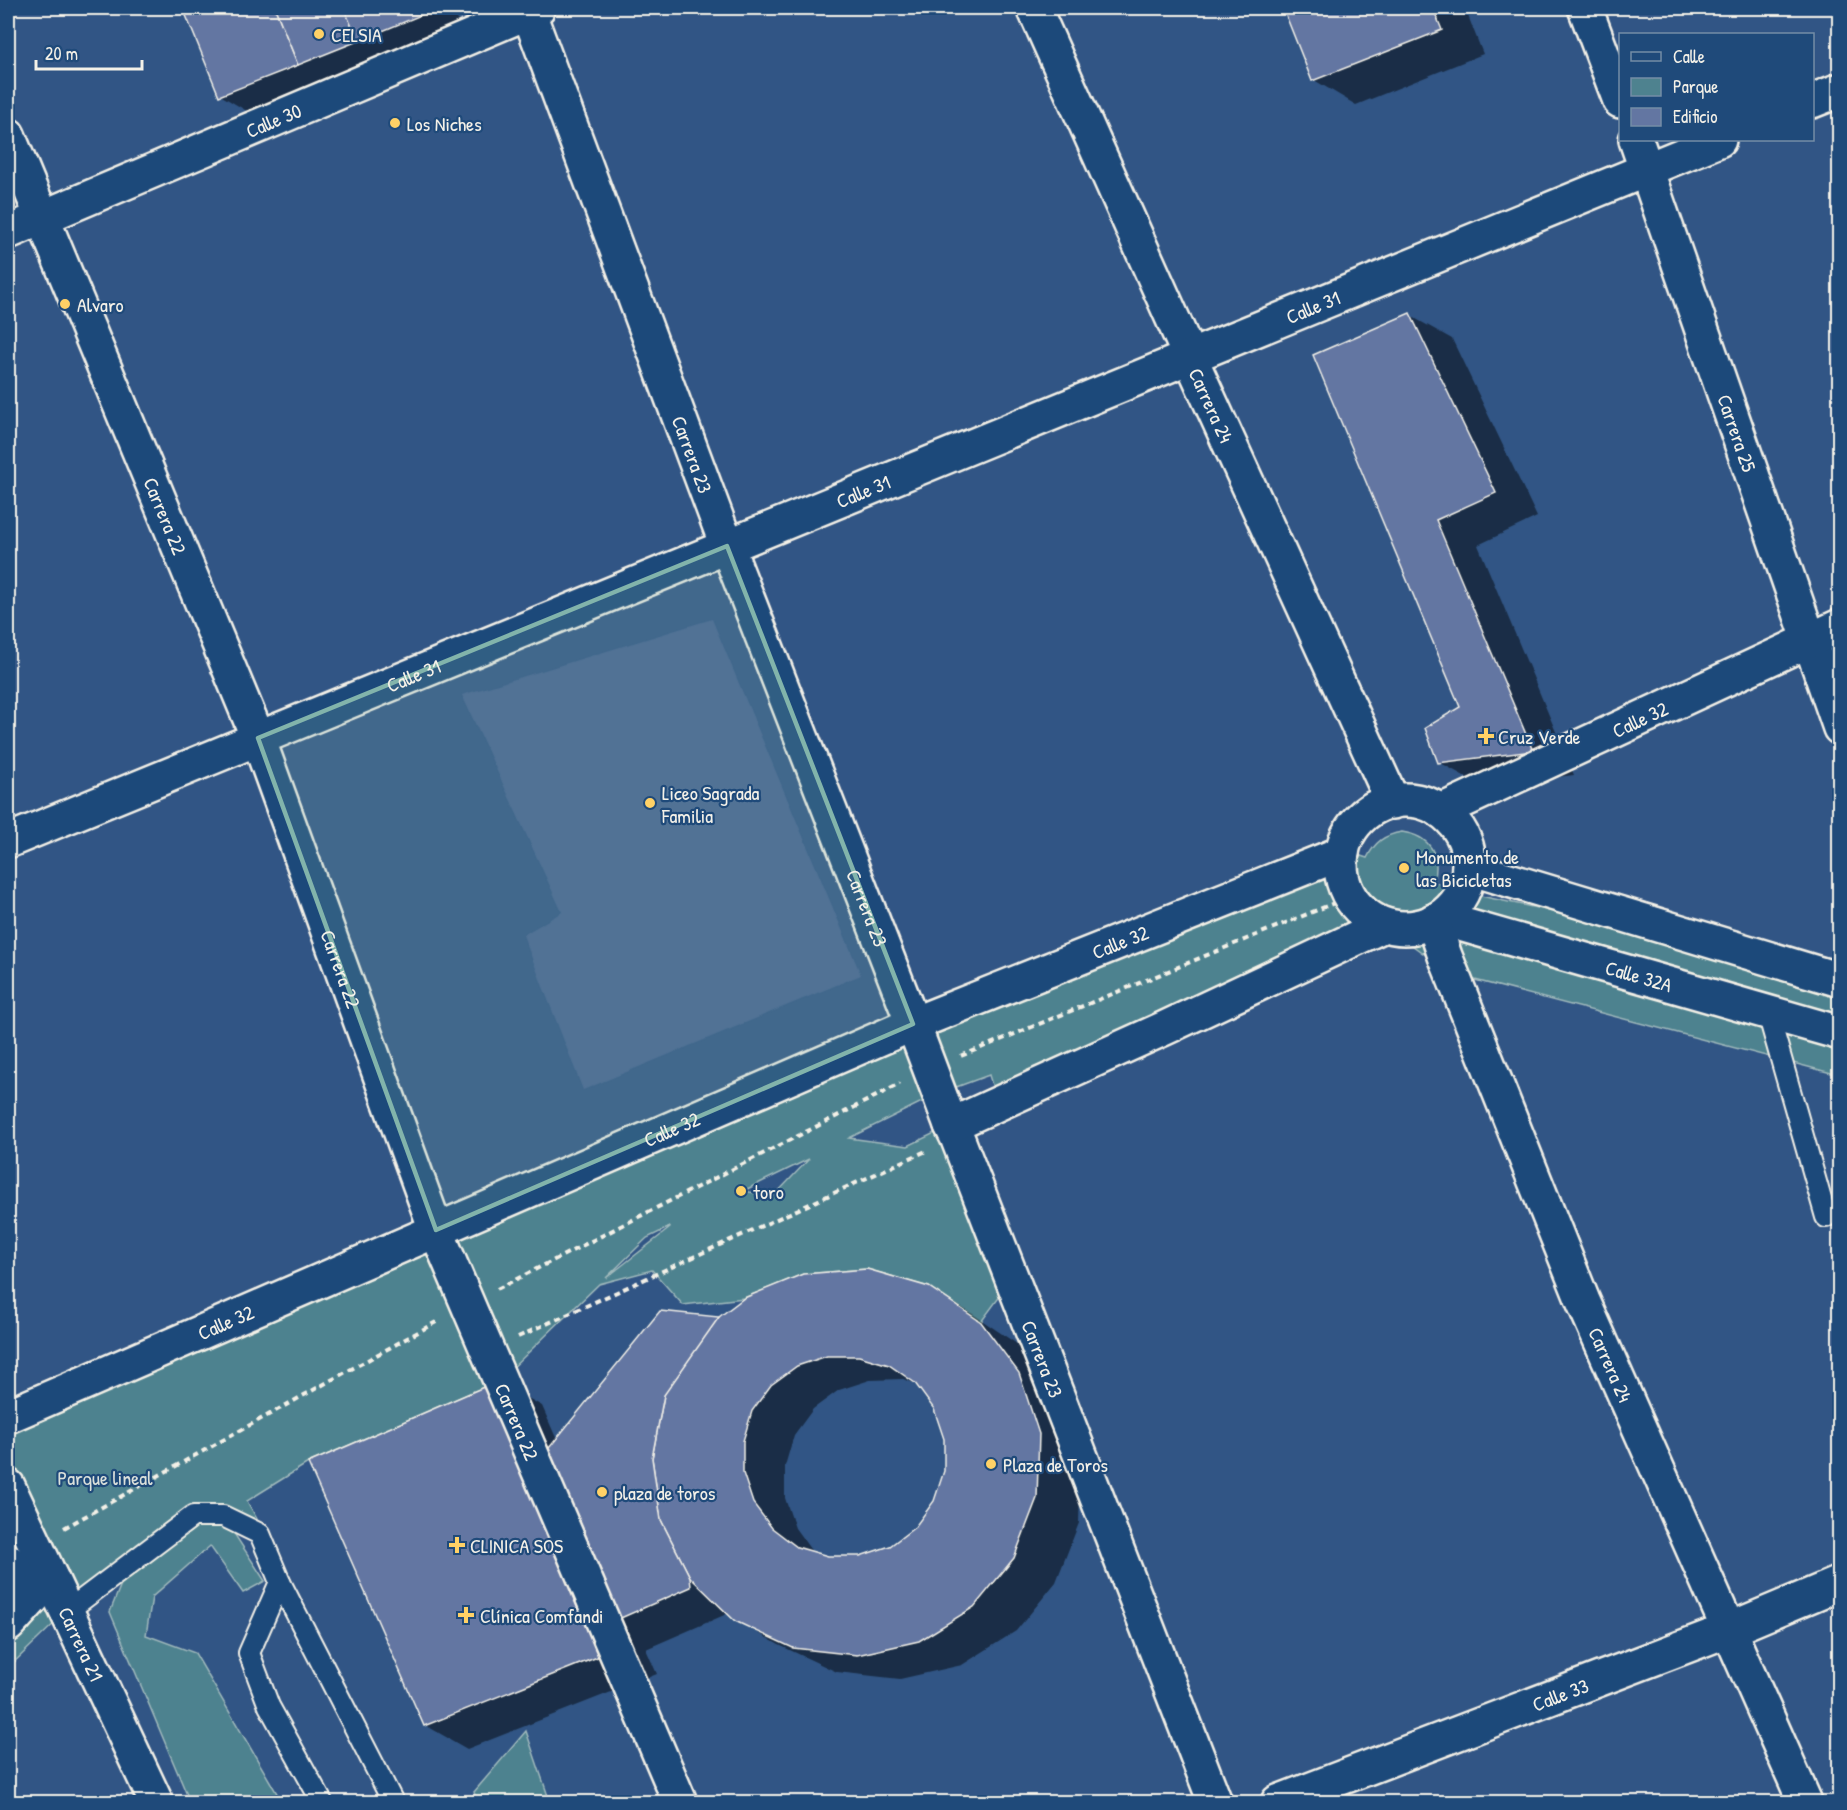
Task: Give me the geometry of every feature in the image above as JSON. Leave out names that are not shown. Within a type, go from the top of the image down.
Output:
[{"type":"street","name":"Carrera 24","points":[[1034,8],[1189,355],[1393,801]]},
{"type":"street","points":[[1585,8],[1619,97]]},
{"type":"street","name":"Calle 30","points":[[8,232],[531,9]]},
{"type":"street","name":"Carrera 23","points":[[531,9],[727,546],[1215,1803]]},
{"type":"street","points":[[1814,100],[1839,90]]},
{"type":"street","name":"Carrera 22","points":[[8,135],[258,738],[436,1230],[680,1803]]},
{"type":"street","name":"Calle 31","points":[[8,841],[1189,355],[1641,154],[1713,141]]},
{"type":"street","name":"Carrera 25","points":[[1641,154],[1839,728]]},
{"type":"street","name":"Calle 32","points":[[1441,811],[1810,642],[1839,626]]},
{"type":"street","points":[[1393,801],[1426,804],[1441,811],[1462,835],[1468,851],[1469,868],[1462,892],[1449,911],[1436,920],[1418,927],[1401,928],[1384,925],[1365,914],[1344,884],[1341,869],[1342,853],[1348,835],[1359,820],[1375,808],[1393,801]]},
{"type":"street","name":"Calle 32","points":[[8,1416],[913,1024],[1342,853]]},
{"type":"street","points":[[1469,868],[1839,980]]},
{"type":"street","name":"Carrera 24","points":[[1436,920],[1449,966],[1582,1301],[1805,1803]]},
{"type":"street","name":"Calle 32A","points":[[1436,920],[1839,1033]]},
{"type":"street","points":[[954,1131],[1384,925]]},
{"type":"street","name":"Carrera 21","points":[[8,1490],[156,1803]]},
{"type":"street","points":[[8,1561],[12,1564],[20,1585],[11,1621]]},
{"type":"street","points":[[11,1621],[51,1578]]},
{"type":"street","name":"Calle 33","points":[[1278,1803],[1728,1630],[1839,1583]]},
{"type":"lane","points":[[1768,1013],[1826,1217]]},
{"type":"lane","points":[[66,1612],[193,1516],[223,1516],[260,1534],[280,1582],[393,1803]]},
{"type":"lane","points":[[280,1582],[249,1653],[269,1706],[322,1803]]},
{"type":"path","points":[[34,1544],[468,1304],[930,1069],[1355,897]]},
{"type":"path","points":[[488,1351],[954,1131]]},
{"type":"highlighted area","points":[[727,546],[913,1024],[436,1230],[258,738]]},
{"type":"shaded area","name":"Liceo Sagrada Familia","points":[[712,619],[861,975],[583,1090],[523,935],[562,912],[462,695]]},
{"type":"green space","name":"Parque lineal","points":[[1396,833],[1412,834],[1426,842],[1431,848],[1436,863],[1434,882],[1462,892],[1839,973],[1839,1075],[1452,974],[1384,925],[995,1095],[989,1075],[940,1093],[849,1138],[908,1146],[951,1125],[1012,1280],[981,1322],[929,1287],[867,1269],[803,1274],[744,1298],[683,1305],[652,1270],[599,1284],[500,1380],[308,1463],[247,1501],[257,1519],[235,1535],[265,1581],[243,1593],[210,1546],[152,1597],[146,1635],[195,1653],[282,1802],[190,1802],[110,1612],[123,1579],[66,1612],[8,1668],[8,1416],[913,1024],[1358,855],[1367,858],[1381,840]],"holes":[[[809,1159],[774,1196],[743,1191]],[[670,1228],[606,1278],[647,1238]]]},
{"type":"green space","points":[[526,1731],[550,1802],[477,1802],[474,1792]]},
{"type":"building","points":[[183,8],[275,8],[298,65],[219,96]]},
{"type":"building","points":[[275,8],[344,8],[358,41],[298,65]]},
{"type":"building","points":[[344,8],[429,8],[431,11],[358,41]]},
{"type":"building","points":[[1283,8],[1433,8],[1442,30],[1312,81]]},
{"type":"building","points":[[1410,313],[1496,493],[1436,520],[1533,751],[1438,763],[1425,728],[1460,707],[1313,355]]},
{"type":"building","name":"Plaza de Toros","points":[[867,1269],[929,1287],[981,1322],[1019,1373],[1039,1434],[1037,1498],[1014,1558],[974,1607],[919,1641],[857,1655],[793,1648],[735,1621],[690,1577],[661,1520],[652,1458],[664,1395],[687,1353],[719,1317],[744,1298],[803,1274]],"holes":[[[827,1356],[859,1356],[889,1365],[915,1383],[934,1409],[944,1439],[944,1471],[934,1501],[915,1527],[890,1546],[860,1556],[828,1556],[797,1547],[772,1528],[753,1503],[743,1473],[743,1441],[752,1411],[771,1385],[797,1366]]]},
{"type":"building","name":"plaza de toros","points":[[660,1311],[719,1317],[664,1395],[652,1458],[661,1520],[690,1577],[691,1587],[605,1625],[536,1464]]},
{"type":"building","name":"CLINICA SOS","points":[[500,1380],[615,1650],[424,1726],[308,1463]]},
{"type":"place","name":"CELSIA","points":[[319,34]]},
{"type":"place","name":"Los Niches","points":[[395,123]]},
{"type":"place","name":"Alvaro","points":[[65,304]]},
{"type":"place","name":"Cruz Verde","points":[[1486,736]]},
{"type":"place","name":"Liceo Sagrada Familia","points":[[650,803]]},
{"type":"place","name":"Monumento de las Bicicletas","points":[[1404,868]]},
{"type":"place","name":"toro","points":[[741,1191]]},
{"type":"place","name":"Plaza de Toros","points":[[991,1464]]},
{"type":"place","name":"plaza de toros","points":[[602,1492]]},
{"type":"place","name":"CLINICA SOS","points":[[457,1545]]},
{"type":"place","name":"Clínica Comfandi","points":[[466,1615]]}]
